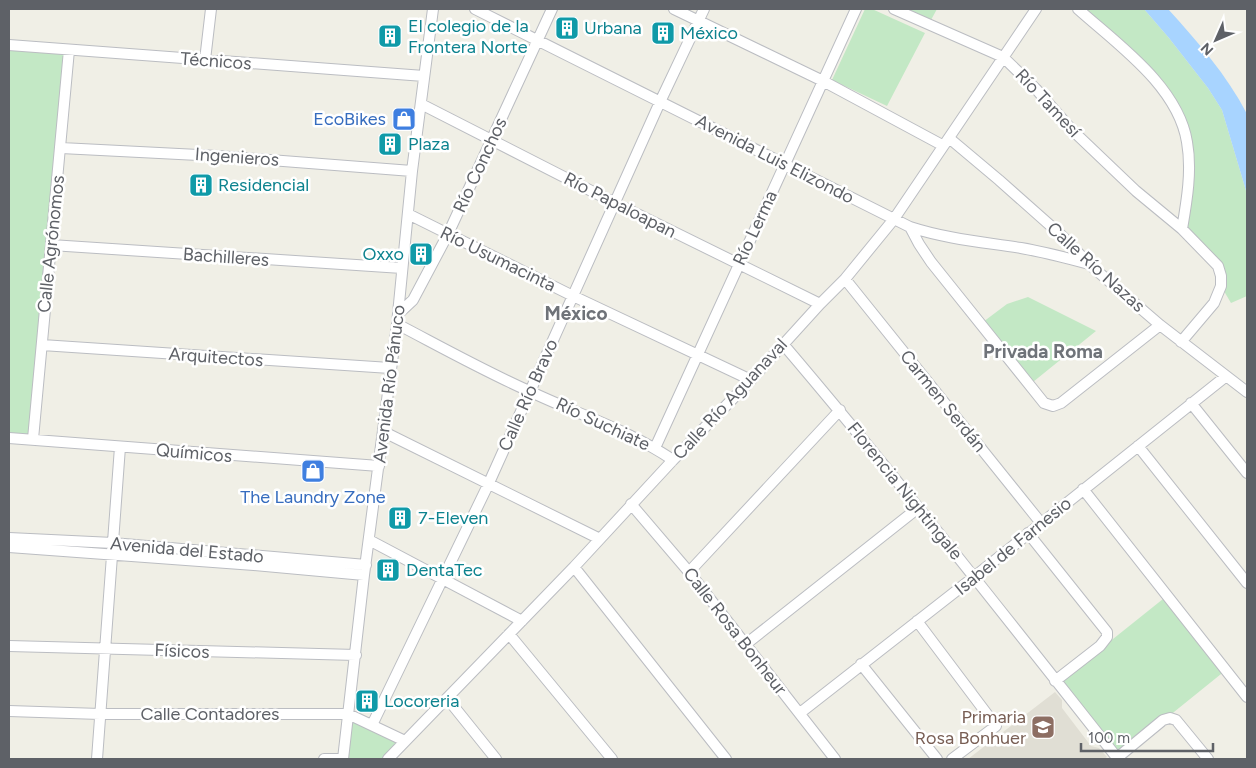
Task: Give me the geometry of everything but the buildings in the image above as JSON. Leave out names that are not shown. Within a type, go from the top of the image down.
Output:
[{"type":"street","points":[[205,60],[211,9]]},
{"type":"street","name":"Avenida Río Pánuco","points":[[343,759],[365,570],[384,432],[412,171],[433,9]]},
{"type":"street","name":"Avenida Luis Elizondo","points":[[475,9],[910,227],[958,240],[1021,248],[1090,264]]},
{"type":"street","name":"Río Conchos","points":[[397,319],[413,300],[448,234],[552,9]]},
{"type":"street","name":"Calle Río Nazas","points":[[674,9],[946,142],[999,180],[1061,235],[1090,264],[1160,325],[1225,377],[1247,392]]},
{"type":"street","name":"Calle Río Bravo","points":[[372,725],[488,485],[660,102],[704,9]]},
{"type":"street","name":"Río Lerma","points":[[655,448],[699,356],[856,9]]},
{"type":"street","name":"Río Tamesí","points":[[894,9],[1003,57],[1036,89],[1083,141],[1136,191],[1182,228],[1218,266],[1221,286],[1214,303],[1181,342]]},
{"type":"street","name":"Calle Río Aguanaval","points":[[388,759],[574,567],[845,279],[894,219],[1036,9]]},
{"type":"street","points":[[1078,9],[1152,76],[1177,111],[1187,140],[1189,162],[1187,199],[1182,228]]},
{"type":"street","name":"Técnicos","points":[[9,45],[424,76]]},
{"type":"street","name":"Calle Agrónomos","points":[[33,439],[70,50]]},
{"type":"street","name":"Río Papaloapan","points":[[421,104],[615,203],[820,304]]},
{"type":"street","name":"Ingenieros","points":[[61,148],[218,156],[412,171]]},
{"type":"street","name":"Río Usumacinta","points":[[408,214],[573,296],[751,380]]},
{"type":"street","points":[[910,227],[931,262],[1044,403],[1053,406],[1061,403],[1160,325]]},
{"type":"street","name":"Bachilleres","points":[[51,245],[402,268]]},
{"type":"street","name":"Carmen Serdán","points":[[845,279],[1041,523]]},
{"type":"street","name":"Río Suchiate","points":[[397,319],[529,391],[655,448],[673,460]]},
{"type":"street","name":"Florencia Nightingale","points":[[783,344],[840,410],[1117,758]]},
{"type":"street","name":"Arquitectos","points":[[42,345],[390,368]]},
{"type":"street","name":"Isabel de Farnesio","points":[[800,713],[1225,377]]},
{"type":"street","points":[[1191,403],[1247,473]]},
{"type":"street","points":[[689,572],[840,410]]},
{"type":"street","points":[[384,432],[600,539]]},
{"type":"street","name":"Químicos","points":[[9,438],[379,466]]},
{"type":"street","points":[[97,759],[120,446]]},
{"type":"street","points":[[1138,446],[1247,583]]},
{"type":"street","points":[[1083,489],[1247,697]]},
{"type":"street","name":"Calle Rosa Bonheur","points":[[632,504],[689,572],[835,759]]},
{"type":"street","points":[[746,644],[918,508]]},
{"type":"street","points":[[1028,534],[1107,632],[1107,637],[1100,646],[1055,681]]},
{"type":"street","name":"Avenida del Estado","points":[[9,538],[113,544],[365,570]]},
{"type":"street","points":[[369,540],[444,578],[522,621]]},
{"type":"street","name":"Avenida del Estado","points":[[9,547],[254,565],[365,570]]},
{"type":"street","points":[[574,567],[726,759]]},
{"type":"street","points":[[917,621],[996,726],[952,759]]},
{"type":"street","points":[[509,634],[612,759]]},
{"type":"street","name":"Físicos","points":[[9,646],[356,655]]},
{"type":"street","points":[[861,664],[937,759]]},
{"type":"street","points":[[447,698],[496,759]]},
{"type":"street","name":"Calle Contadores","points":[[9,711],[100,714],[348,714],[406,740]]},
{"type":"street","points":[[1117,758],[1163,720],[1170,718],[1176,720],[1208,759]]},
{"type":"street","points":[[324,759],[343,759]]},
{"type":"shaded area","name":"Primaria Rosa Bonhuer","points":[[1055,692],[1062,700],[1062,708],[1091,746],[1099,748],[1107,757],[1104,759],[968,759]]},
{"type":"green space","points":[[865,9],[872,9],[925,33],[887,106],[832,80]]},
{"type":"green space","points":[[908,9],[937,9],[931,20]]},
{"type":"green space","points":[[1078,9],[1144,9],[1208,88],[1222,110],[1247,194],[1247,296],[1231,303],[1221,286],[1221,276],[1182,229],[1187,140],[1167,95]]},
{"type":"green space","points":[[9,45],[68,50],[33,439],[9,438]]},
{"type":"green space","points":[[1028,297],[1096,331],[1033,382],[983,322],[1007,304]]},
{"type":"green space","points":[[1168,595],[1226,670],[1117,758],[1055,681],[1113,639]]},
{"type":"green space","points":[[348,714],[405,741],[388,759],[343,759]]},
{"type":"water","points":[[1144,9],[1168,9],[1211,59],[1247,114],[1247,194],[1222,110],[1208,88]]},
{"type":"place","name":"Urbana","points":[[567,28]]},
{"type":"place","name":"México","points":[[663,33]]},
{"type":"place","name":"El colegio de la Frontera Norte","points":[[390,36]]},
{"type":"place","name":"EcoBikes","points":[[404,119]]},
{"type":"place","name":"Plaza","points":[[390,144]]},
{"type":"place","name":"Residencial","points":[[201,185]]},
{"type":"place","name":"Oxxo","points":[[421,254]]},
{"type":"place","name":"The Laundry Zone","points":[[313,471]]},
{"type":"place","name":"7-Eleven","points":[[400,518]]},
{"type":"place","name":"DentaTec","points":[[388,570]]},
{"type":"place","name":"Locoreria","points":[[367,701]]},
{"type":"place","name":"Primaria Rosa Bonhuer","points":[[1043,727]]},
{"type":"district","name":"México","points":[[576,313]]},
{"type":"district","name":"Privada Roma","points":[[1043,351]]}]
